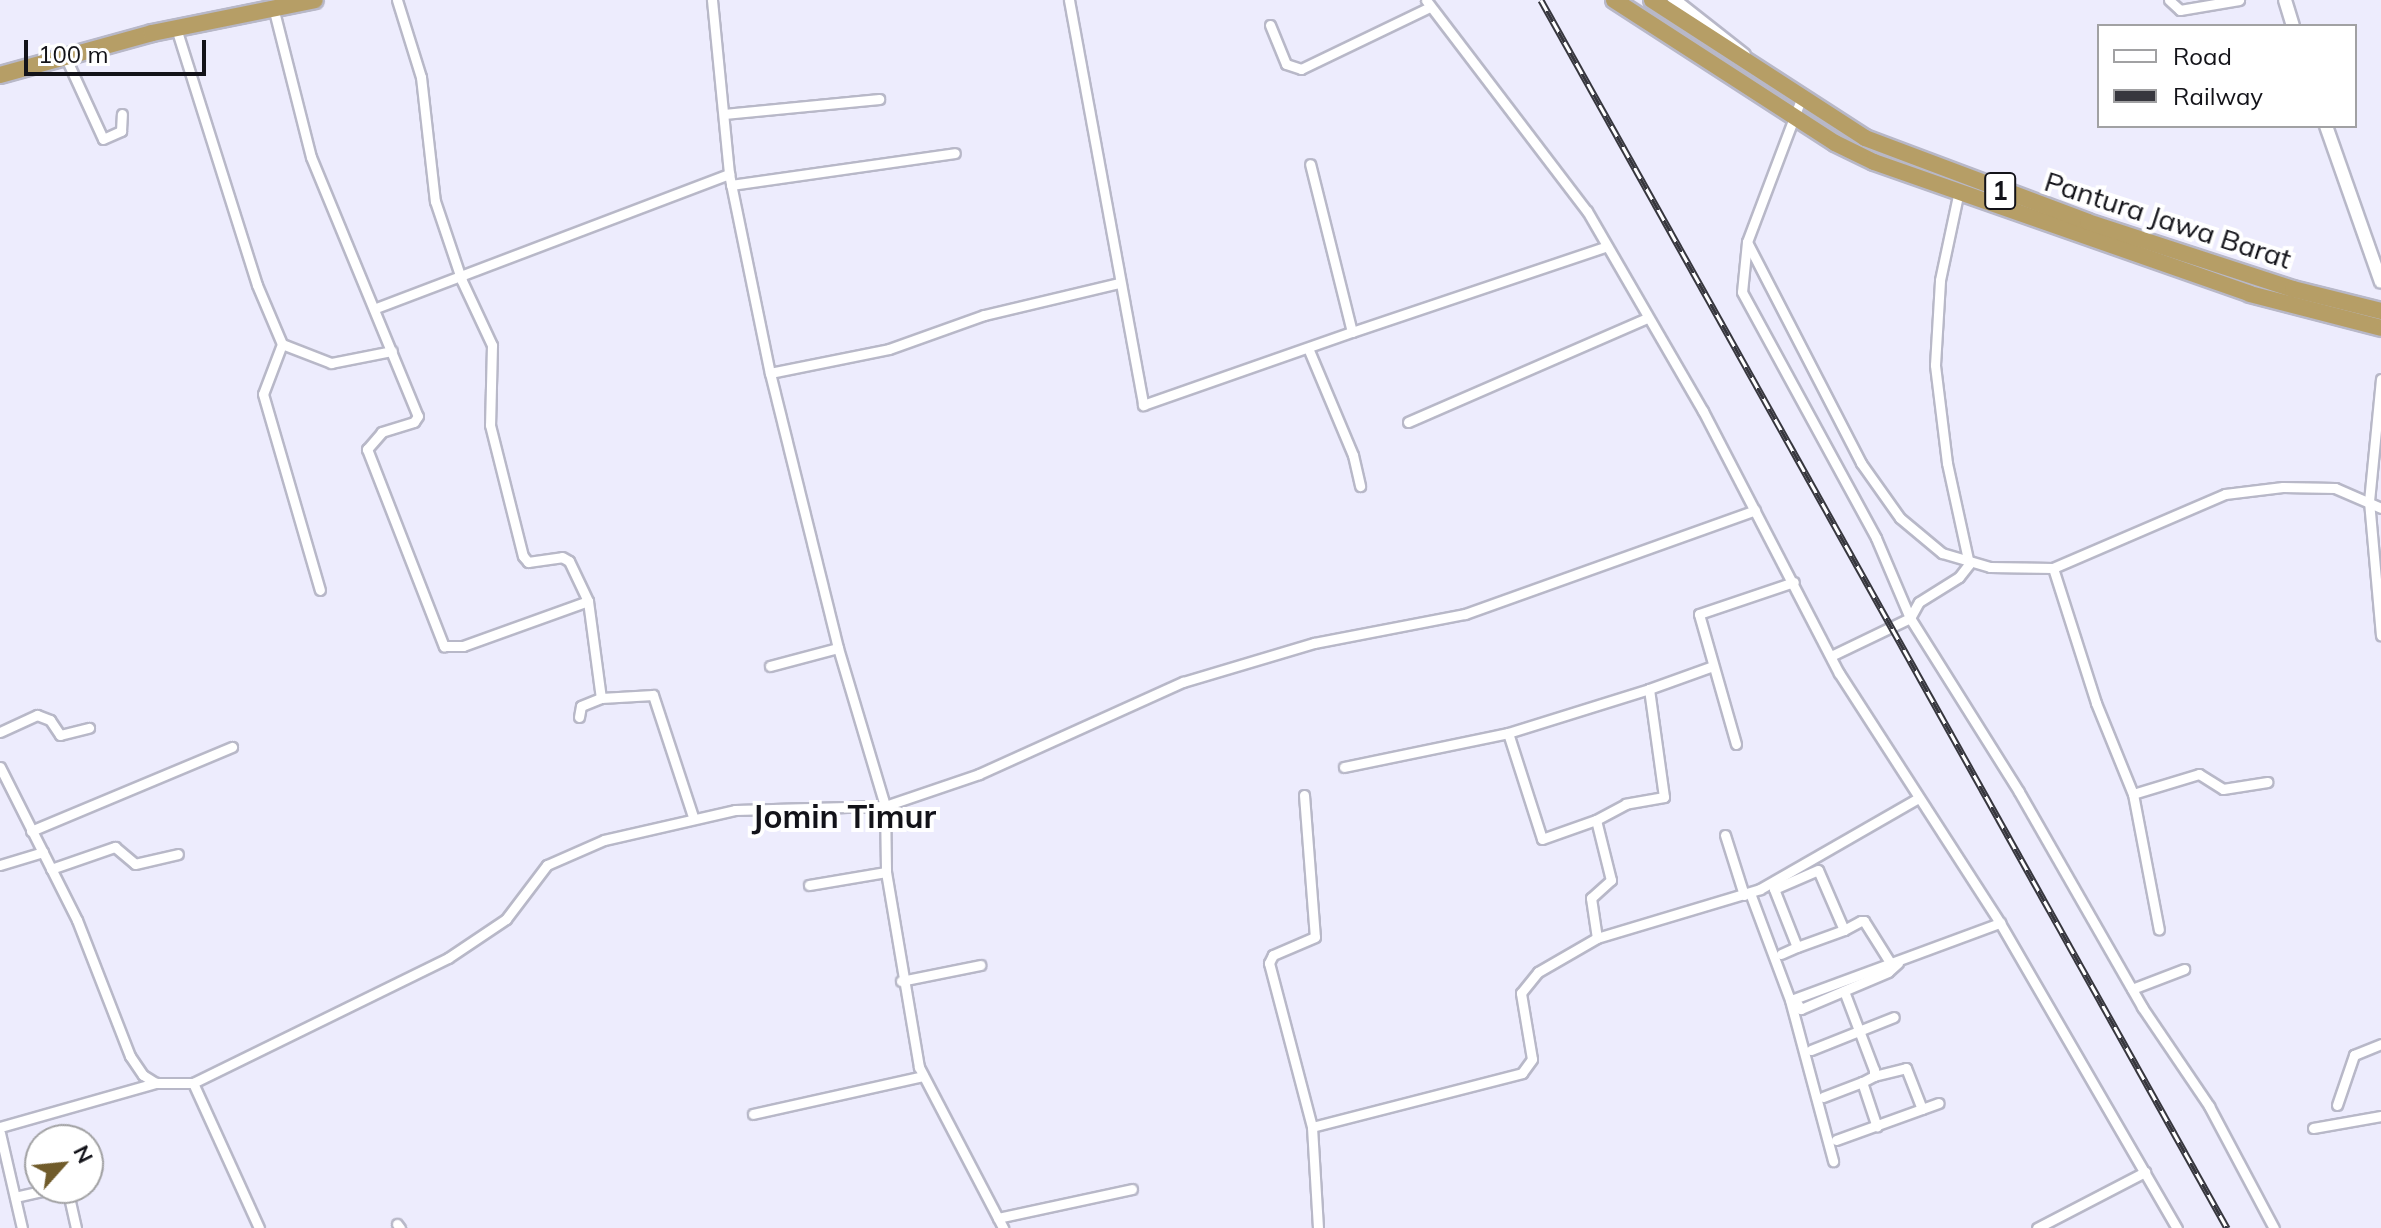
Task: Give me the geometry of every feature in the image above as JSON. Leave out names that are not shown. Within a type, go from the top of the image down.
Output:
[{"type":"highway","points":[[0,75],[176,28],[315,0]]},
{"type":"highway","name":"1","points":[[1614,0],[1856,154],[1958,195],[2250,294],[2381,328]]},
{"type":"highway","name":"Pantura Jawa Barat","points":[[1652,0],[1754,70],[1865,138],[1975,182],[2218,266],[2381,311]]},
{"type":"highway","points":[[1753,91],[1754,70]]},
{"type":"street","points":[[397,0],[421,77],[435,201],[460,273],[492,345],[490,425],[523,556],[528,562],[567,559],[588,601],[601,698]]},
{"type":"street","points":[[712,0],[730,180],[770,373],[838,648],[885,806],[886,872],[901,981],[923,1076],[1000,1223],[1132,1189]]},
{"type":"street","points":[[1069,0],[1103,169],[1119,283],[1145,406],[1607,246]]},
{"type":"street","points":[[1674,0],[1731,40],[1754,70]]},
{"type":"street","points":[[2169,0],[2180,10],[2239,0]]},
{"type":"street","points":[[2285,0],[2292,24]]},
{"type":"street","points":[[1270,25],[1286,64],[1301,69],[1428,3],[1560,174],[1607,246],[1755,510],[1831,656],[1918,798],[2000,923],[2177,1228]]},
{"type":"street","points":[[273,7],[311,157],[376,308],[418,417],[382,432],[367,449],[444,646],[463,646],[588,601]]},
{"type":"street","points":[[176,28],[257,285],[282,344],[263,394],[320,590]]},
{"type":"street","points":[[65,56],[103,139],[121,131],[122,114]]},
{"type":"street","points":[[724,114],[879,99]]},
{"type":"street","points":[[1801,99],[1747,242],[1742,292],[1876,538],[1910,618],[2019,792],[2132,989],[2209,1106],[2274,1228]]},
{"type":"street","points":[[2327,128],[2381,282]]},
{"type":"street","points":[[376,308],[460,273],[730,180],[955,153]]},
{"type":"street","points":[[1310,164],[1352,332]]},
{"type":"street","points":[[1831,656],[1910,618],[1919,602],[1959,577],[1969,564],[1947,463],[1935,365],[1940,280],[1958,195]]},
{"type":"street","points":[[1747,242],[1879,491],[1919,537],[1969,564],[2053,568],[2225,494],[2313,486],[2369,501],[2381,508]]},
{"type":"street","points":[[770,373],[889,349],[984,315],[1119,283]]},
{"type":"street","points":[[1408,422],[1647,318]]},
{"type":"street","points":[[282,344],[331,363],[392,351]]},
{"type":"street","points":[[1308,348],[1349,444],[1360,486]]},
{"type":"street","points":[[2381,379],[2369,501],[2381,635]]},
{"type":"street","points":[[0,1127],[156,1083],[193,1083],[482,938],[506,919],[540,871],[555,859],[645,827],[782,805],[885,806],[979,774],[1183,682],[1314,643],[1465,614],[1755,510]]},
{"type":"street","points":[[2053,568],[2096,703],[2133,794],[2159,930]]},
{"type":"street","points":[[1736,744],[1699,614],[1794,582]]},
{"type":"street","points":[[770,666],[838,648]]},
{"type":"street","points":[[1344,767],[1508,733],[1713,666]]},
{"type":"street","points":[[1508,733],[1542,839],[1596,820],[1626,804],[1664,797],[1649,689]]},
{"type":"street","points":[[579,717],[581,706],[601,698],[653,695],[693,817]]},
{"type":"street","points":[[0,732],[37,715],[50,720],[60,735],[89,728]]},
{"type":"street","points":[[31,831],[232,747]]},
{"type":"street","points":[[0,767],[77,920],[130,1056],[143,1075],[156,1083]]},
{"type":"street","points":[[2133,794],[2199,774],[2223,789],[2267,782]]},
{"type":"street","points":[[1304,795],[1315,937],[1273,955],[1269,963],[1312,1127],[1318,1228]]},
{"type":"street","points":[[1312,1127],[1522,1073],[1532,1059],[1524,986],[1597,938],[1747,894],[1819,858],[1918,798]]},
{"type":"street","points":[[1596,820],[1611,880],[1591,898],[1597,938]]},
{"type":"street","points":[[1725,835],[1790,1000],[1833,1161]]},
{"type":"street","points":[[51,869],[115,847],[135,864],[178,854]]},
{"type":"street","points":[[0,865],[43,852]]},
{"type":"street","points":[[1797,947],[1774,889],[1813,869],[1819,871],[1844,930]]},
{"type":"street","points":[[809,885],[886,872]]},
{"type":"street","points":[[1781,954],[1866,923],[1894,965]]},
{"type":"street","points":[[1874,1076],[1842,987],[2000,923]]},
{"type":"street","points":[[901,981],[980,965]]},
{"type":"street","points":[[2132,989],[2184,969]]},
{"type":"street","points":[[1811,1050],[1894,1017]]},
{"type":"street","points":[[2337,1105],[2354,1055],[2381,1044]]},
{"type":"street","points":[[1823,1097],[1874,1076],[1906,1068],[1922,1109]]},
{"type":"street","points":[[753,1114],[923,1076]]},
{"type":"street","points":[[1862,1082],[1877,1127]]},
{"type":"street","points":[[193,1083],[259,1228]]},
{"type":"street","points":[[1836,1140],[1939,1103]]},
{"type":"street","points":[[2313,1128],[2381,1116]]},
{"type":"street","points":[[0,1133],[22,1228]]},
{"type":"street","points":[[2037,1228],[2145,1172]]},
{"type":"street","points":[[15,1197],[24,1195]]},
{"type":"street","points":[[71,1204],[76,1228]]},
{"type":"railway","points":[[1541,0],[2227,1228]]},
{"type":"district","name":"Jomin Timur","points":[[844,816]]}]
